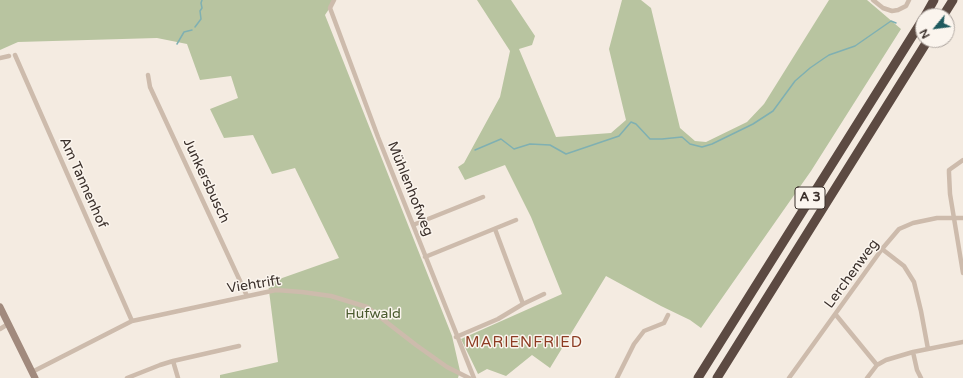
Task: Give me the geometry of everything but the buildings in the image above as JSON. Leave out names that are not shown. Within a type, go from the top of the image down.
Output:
[{"type":"highway","name":"A 3","points":[[698,378],[915,31]]},
{"type":"highway","name":"A 3","points":[[717,378],[923,48]]},
{"type":"street","name":"Mühlenhofweg","points":[[334,0],[330,8],[378,137],[456,337],[474,378]]},
{"type":"street","points":[[873,0],[883,8],[892,11],[906,6],[909,0]]},
{"type":"street","name":"Am Tannenhof","points":[[0,58],[12,55],[132,320]]},
{"type":"street","name":"Junkersbusch","points":[[148,75],[150,87],[246,296]]},
{"type":"street","points":[[963,160],[949,170],[950,194],[963,272]]},
{"type":"street","points":[[413,225],[483,197]]},
{"type":"street","name":"Lerchenweg","points":[[789,378],[836,315],[882,249],[899,229],[913,223],[937,218],[963,218]]},
{"type":"street","points":[[425,257],[516,220]]},
{"type":"street","points":[[495,229],[523,304]]},
{"type":"street","points":[[882,249],[904,266],[914,282],[928,349]]},
{"type":"street","name":"Viehtrift","points":[[33,375],[132,320],[276,290],[331,296],[367,307],[447,367],[462,376],[469,378]]},
{"type":"street","points":[[456,337],[498,319],[523,304],[544,294]]},
{"type":"street","points":[[0,307],[33,375]]},
{"type":"street","points":[[836,315],[878,365]]},
{"type":"street","points":[[617,378],[634,344],[644,331],[664,323],[668,316]]},
{"type":"street","points":[[0,329],[8,324]]},
{"type":"street","points":[[866,378],[878,365],[886,360],[913,352],[963,342]]},
{"type":"street","points":[[127,378],[173,361],[239,346]]},
{"type":"street","points":[[913,352],[917,370],[921,378]]},
{"type":"street","points":[[173,361],[178,378]]},
{"type":"green space","name":"Hufwald","points":[[0,0],[335,0],[325,15],[452,336],[460,371],[458,378],[220,378],[220,375],[278,362],[268,283],[339,258],[295,168],[272,174],[253,135],[224,138],[210,109],[238,98],[231,76],[200,80],[187,44],[157,38],[18,42],[0,50]]},
{"type":"green space","points":[[477,0],[511,0],[535,36],[532,45],[519,49],[556,137],[611,133],[626,120],[609,49],[622,0],[641,0],[651,8],[680,128],[695,141],[706,142],[747,122],[764,104],[829,0],[867,0],[901,29],[811,171],[701,328],[690,320],[606,276],[550,368],[532,355],[506,376],[487,369],[478,374],[461,339],[562,294],[531,217],[505,165],[465,180],[458,167],[464,163],[500,97],[510,51]]},
{"type":"waterway","points":[[195,27],[201,19],[200,11],[202,8],[202,0]]},
{"type":"waterway","points":[[475,150],[501,139],[514,149],[530,144],[550,145],[566,154],[619,136],[631,122],[636,124],[650,139],[682,137],[690,144],[702,147],[712,144],[753,124],[773,111],[795,81],[810,68],[829,55],[855,46],[891,21],[896,23]]},
{"type":"waterway","points":[[177,44],[184,32],[192,30]]},
{"type":"district","name":"MARIENFRIED","points":[[524,343]]}]
